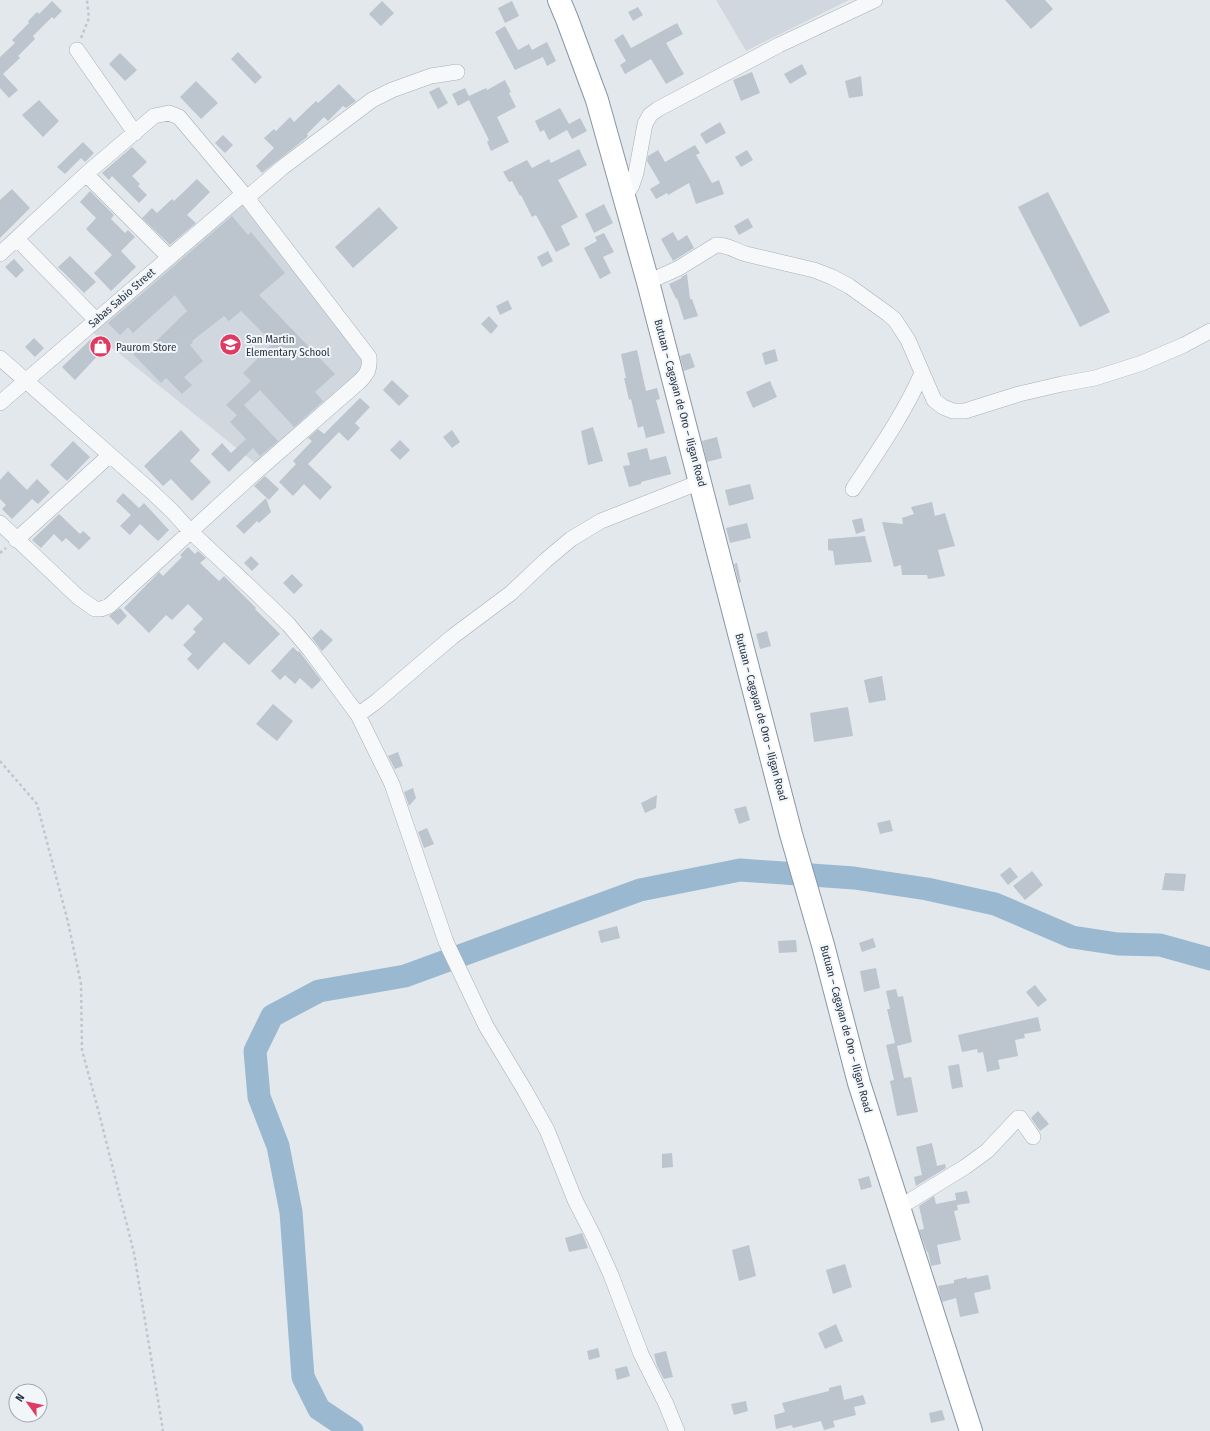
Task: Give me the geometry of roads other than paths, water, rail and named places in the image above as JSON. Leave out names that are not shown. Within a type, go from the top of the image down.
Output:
[{"type":"highway","name":"Butuan – Cagayan de Oro – Iligan Road","points":[[559,0],[597,100],[648,282],[791,834],[823,945],[859,1083],[971,1431]]},
{"type":"street","points":[[624,198],[632,185],[636,173],[646,124],[650,115],[658,109],[779,45],[875,0]]},
{"type":"street","points":[[77,50],[135,133]]},
{"type":"street","name":"Sabas Sabio Street","points":[[0,403],[169,257],[245,196],[372,100],[392,90],[423,79],[457,72]]},
{"type":"street","points":[[0,254],[86,174],[154,116],[170,113],[179,117],[245,196],[369,357],[370,365],[368,372],[360,381],[190,531],[110,606],[101,609],[92,607],[78,598],[0,523]]},
{"type":"street","points":[[86,174],[169,257]]},
{"type":"street","points":[[17,239],[96,320]]},
{"type":"street","points":[[648,282],[679,268],[716,245],[721,244],[727,245],[746,254],[814,270],[832,277],[849,286],[895,320],[908,340],[934,400],[954,411],[965,411],[1019,394],[1095,378],[1135,365],[1184,345],[1210,331]]},
{"type":"street","points":[[0,358],[172,511],[190,531],[288,624],[310,650],[358,715],[392,784],[446,942],[486,1026],[547,1130],[575,1200],[611,1274],[641,1354],[666,1404],[677,1431]]},
{"type":"street","points":[[853,489],[892,431],[922,373]]},
{"type":"street","points":[[16,540],[110,455]]},
{"type":"street","points":[[358,715],[378,701],[452,637],[512,593],[546,560],[571,539],[601,521],[700,482]]},
{"type":"street","points":[[899,1206],[923,1193],[987,1151],[1018,1118],[1020,1118],[1033,1137]]},
{"type":"waterway","points":[[352,1431],[319,1409],[303,1377],[291,1212],[278,1146],[259,1097],[255,1051],[272,1016],[319,991],[405,976],[640,890],[740,870],[854,878],[927,889],[995,904],[1072,937],[1118,944],[1160,945],[1210,959]]},
{"type":"place","name":"San Martin Elementary School","points":[[231,345]]},
{"type":"place","name":"Paurom Store","points":[[100,347]]}]
